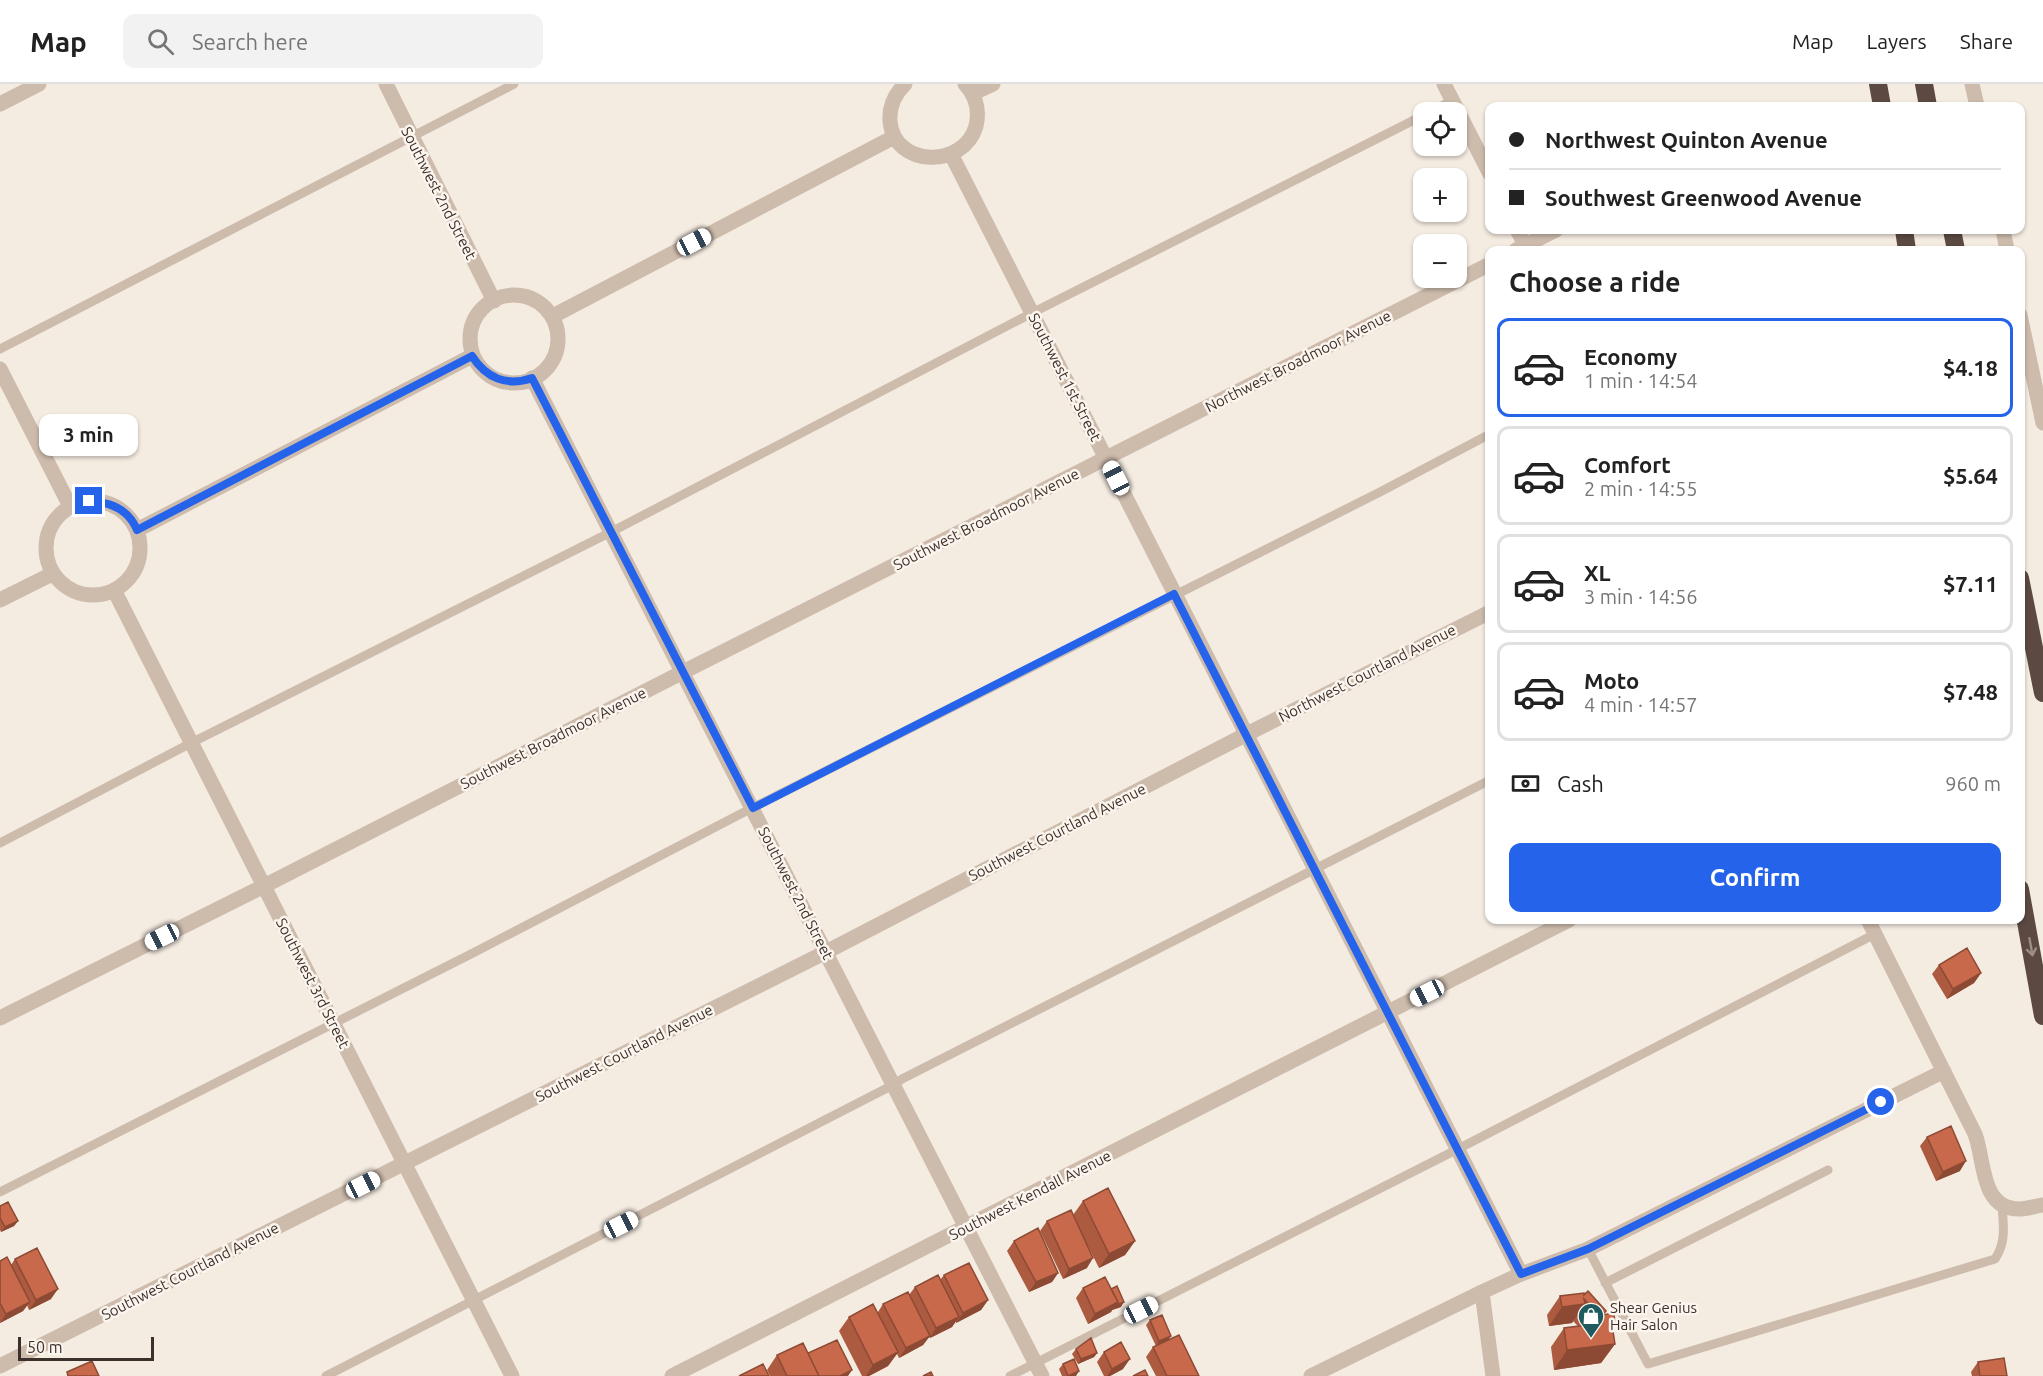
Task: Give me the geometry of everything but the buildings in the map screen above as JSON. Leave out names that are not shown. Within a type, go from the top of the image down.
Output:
[{"type":"highway","points":[[1878,84],[1881,102]]},
{"type":"highway","points":[[1924,84],[1927,102]]},
{"type":"highway","points":[[2025,603],[2043,693]]},
{"type":"highway","points":[[2025,917],[2043,1016]]},
{"type":"street","points":[[0,104],[39,84]]},
{"type":"street","name":"Southwest 2nd Street","points":[[386,84],[494,301]]},
{"type":"street","points":[[905,84],[894,98],[890,113],[894,137],[905,149],[919,156],[935,158],[951,154],[968,141],[975,129],[978,116],[969,89],[993,84]]},
{"type":"street","points":[[1444,84],[1485,164]]},
{"type":"street","points":[[1972,84],[1976,102]]},
{"type":"street","points":[[553,316],[894,137]]},
{"type":"street","name":"Southwest 1st Street","points":[[951,154],[1521,1274]]},
{"type":"street","points":[[1528,246],[1549,234]]},
{"type":"street","name":"Northwest Broadmoor Avenue","points":[[1106,459],[1485,267]]},
{"type":"street","points":[[509,296],[534,299],[548,309],[553,316],[558,333],[556,351],[547,368],[532,378],[514,382],[497,379],[482,370],[472,356],[470,347],[473,324],[481,310],[494,301],[509,296]]},
{"type":"street","points":[[2025,338],[2043,423]]},
{"type":"street","points":[[137,530],[472,356]]},
{"type":"street","points":[[0,369],[70,506]]},
{"type":"street","name":"Southwest 2nd Street","points":[[532,378],[1039,1370]]},
{"type":"street","name":"Southwest Broadmoor Avenue","points":[[0,1018],[1106,459]]},
{"type":"street","points":[[89,501],[104,502],[118,507],[129,517],[137,530],[140,539],[139,556],[133,572],[114,590],[89,594],[72,590],[52,574],[46,556],[45,542],[50,527],[70,506],[89,501]]},
{"type":"street","points":[[0,600],[52,574]]},
{"type":"street","name":"Southwest 3rd Street","points":[[114,590],[512,1376]]},
{"type":"street","name":"Northwest Courtland Avenue","points":[[1245,735],[1485,615]]},
{"type":"street","name":"Southwest Courtland Avenue","points":[[0,1366],[826,952],[1245,735]]},
{"type":"street","name":"Southwest Kendall Avenue","points":[[672,1376],[1561,924]]},
{"type":"street","points":[[1870,924],[1977,1140],[1990,1194],[2008,1207],[2019,1209],[2043,1204]]},
{"type":"street","points":[[1311,1376],[1521,1274],[1588,1249],[1944,1071]]},
{"type":"street","points":[[1482,1293],[1493,1376]]},
{"type":"lane","points":[[0,349],[514,84]]},
{"type":"lane","points":[[1448,102],[1452,100]]},
{"type":"lane","points":[[0,843],[191,743],[611,532],[1032,313],[1413,121]]},
{"type":"lane","points":[[0,1192],[1485,437]]},
{"type":"lane","points":[[326,1376],[902,1079],[1485,783]]},
{"type":"lane","points":[[1010,1376],[1039,1370],[1456,1150],[1875,934]]},
{"type":"lane","points":[[1605,1282],[1828,1170]]},
{"type":"lane","points":[[1588,1249],[1648,1364],[1995,1259],[2004,1239],[2002,1204]]},
{"type":"place","name":"Shear Genius Hair Salon","points":[[1591,1339]]},
{"type":"route","points":[[89,501],[104,502],[118,507],[129,517],[137,530],[472,356],[482,370],[497,379],[514,382],[532,378],[753,808],[1174,594],[1521,1274],[1588,1249],[1881,1102]]}]
